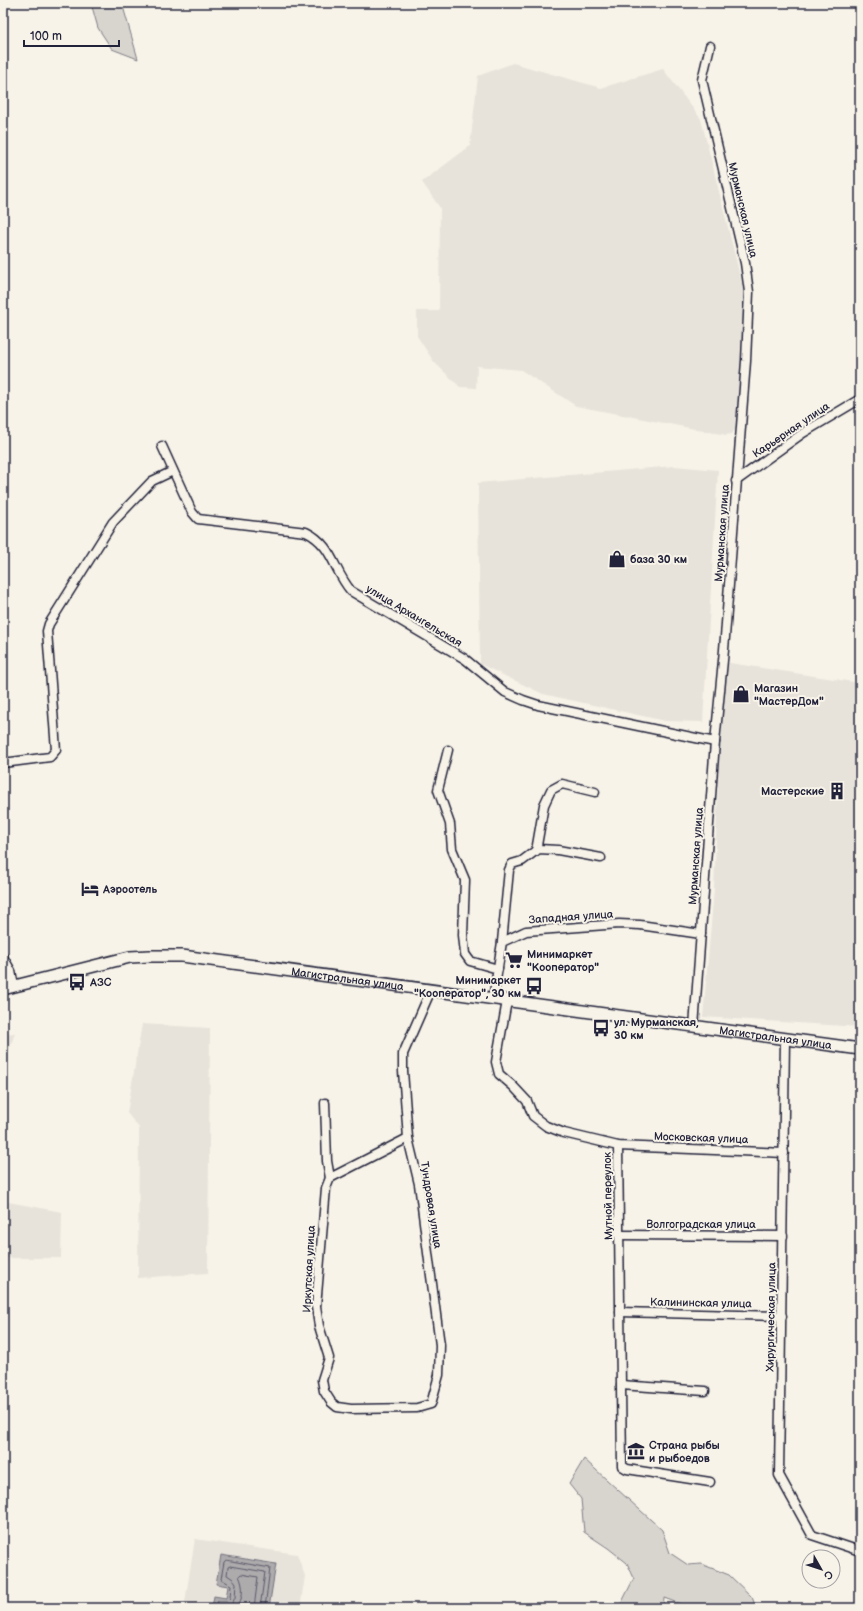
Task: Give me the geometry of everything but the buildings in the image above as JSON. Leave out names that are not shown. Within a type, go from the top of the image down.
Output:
[{"type":"main road","name":"Магистральная улица","points":[[3,989],[130,958],[150,956],[182,956],[860,1049]]},
{"type":"street","name":"Мурманская улица","points":[[694,1027],[715,742],[724,650],[746,361],[749,292],[744,263],[702,80],[710,46]]},
{"type":"street","name":"Карьерная улица","points":[[736,481],[803,433],[860,399]]},
{"type":"street","name":"улица Архангельская","points":[[162,446],[192,512],[198,519],[306,532],[316,537],[325,546],[343,582],[351,591],[465,659],[505,692],[538,705],[715,742]]},
{"type":"street","points":[[3,763],[50,757],[56,750],[47,630],[49,624],[113,522],[152,481],[173,471]]},
{"type":"street","points":[[448,750],[438,790],[450,824],[452,849],[466,880],[463,934],[465,954],[470,961],[498,969]]},
{"type":"street","points":[[536,851],[544,805],[551,790],[562,784],[595,792]]},
{"type":"street","points":[[493,999],[502,942],[509,870],[512,864],[522,861],[538,849],[558,850],[601,858]]},
{"type":"street","name":"Западная улица","points":[[502,942],[526,931],[619,924],[640,925],[701,934]]},
{"type":"street","points":[[3,957],[11,971],[14,986]]},
{"type":"street","name":"Тундровая улица","points":[[431,990],[403,1054],[408,1138],[419,1184],[440,1345],[439,1375],[431,1404]]},
{"type":"street","name":"Мутной переулок","points":[[507,1000],[496,1062],[499,1074],[527,1101],[534,1116],[546,1126],[564,1133],[618,1146],[622,1466],[627,1469],[710,1482]]},
{"type":"street","name":"Хирургическая улица","points":[[785,1039],[779,1475],[812,1535],[860,1551]]},
{"type":"street","name":"Иркутская улица","points":[[326,1103],[327,1161],[330,1178],[326,1188],[316,1307],[318,1326],[329,1358],[322,1380],[324,1391],[331,1402],[337,1407],[351,1409],[418,1408],[431,1404]]},
{"type":"street","points":[[330,1178],[408,1138]]},
{"type":"street","name":"Московская улица","points":[[618,1146],[784,1153]]},
{"type":"street","name":"Волгоградская улица","points":[[619,1235],[783,1236]]},
{"type":"street","name":"Калининская улица","points":[[620,1312],[782,1316]]},
{"type":"street","points":[[621,1385],[705,1391]]},
{"type":"shaded area","points":[[91,3],[122,3],[138,59],[112,49],[98,28]]},
{"type":"shaded area","points":[[513,63],[601,88],[663,69],[701,119],[744,292],[746,318],[738,426],[732,434],[726,435],[576,406],[521,370],[477,366],[476,388],[460,387],[434,362],[417,336],[417,311],[439,311],[440,208],[422,182],[470,146],[478,76]]},
{"type":"shaded area","name":"база 30 км","points":[[674,466],[718,470],[703,722],[665,721],[543,694],[480,664],[478,483]]},
{"type":"shaded area","points":[[723,662],[860,683],[860,1027],[703,1017],[714,889]]},
{"type":"shaded area","points":[[142,1024],[210,1028],[208,1273],[138,1278],[139,1128],[127,1113]]},
{"type":"shaded area","points":[[15,1033],[3,1068],[3,1034]]},
{"type":"shaded area","points":[[3,1201],[62,1212],[61,1258],[3,1258]]},
{"type":"shaded area","points":[[584,1459],[662,1530],[670,1553],[688,1565],[701,1564],[729,1575],[752,1597],[756,1608],[699,1608],[686,1606],[664,1598],[663,1608],[619,1608],[634,1578],[627,1563],[584,1532],[581,1499],[569,1484]]},
{"type":"shaded area","points":[[195,1539],[297,1554],[305,1576],[300,1608],[184,1608]]},
{"type":"water","points":[[221,1555],[276,1564],[269,1608],[212,1608],[214,1596],[226,1598],[228,1586],[216,1584]]},
{"type":"place","name":"база 30 км","points":[[617,559]]},
{"type":"place","name":"Магазин \"МастерДом\"","points":[[741,694]]},
{"type":"place","name":"Мастерские","points":[[837,791]]},
{"type":"place","name":"Аэроотель","points":[[90,889]]},
{"type":"place","name":"Минимаркет \"Кооператор\"","points":[[514,960]]},
{"type":"place","name":"АЗС","points":[[77,982]]},
{"type":"place","name":"Минимаркет \"Кооператор\", 30 км","points":[[534,986]]},
{"type":"place","name":"ул. Мурманская, 30 км","points":[[601,1028]]},
{"type":"place","name":"Страна рыбы и рыбоедов","points":[[636,1451]]}]
